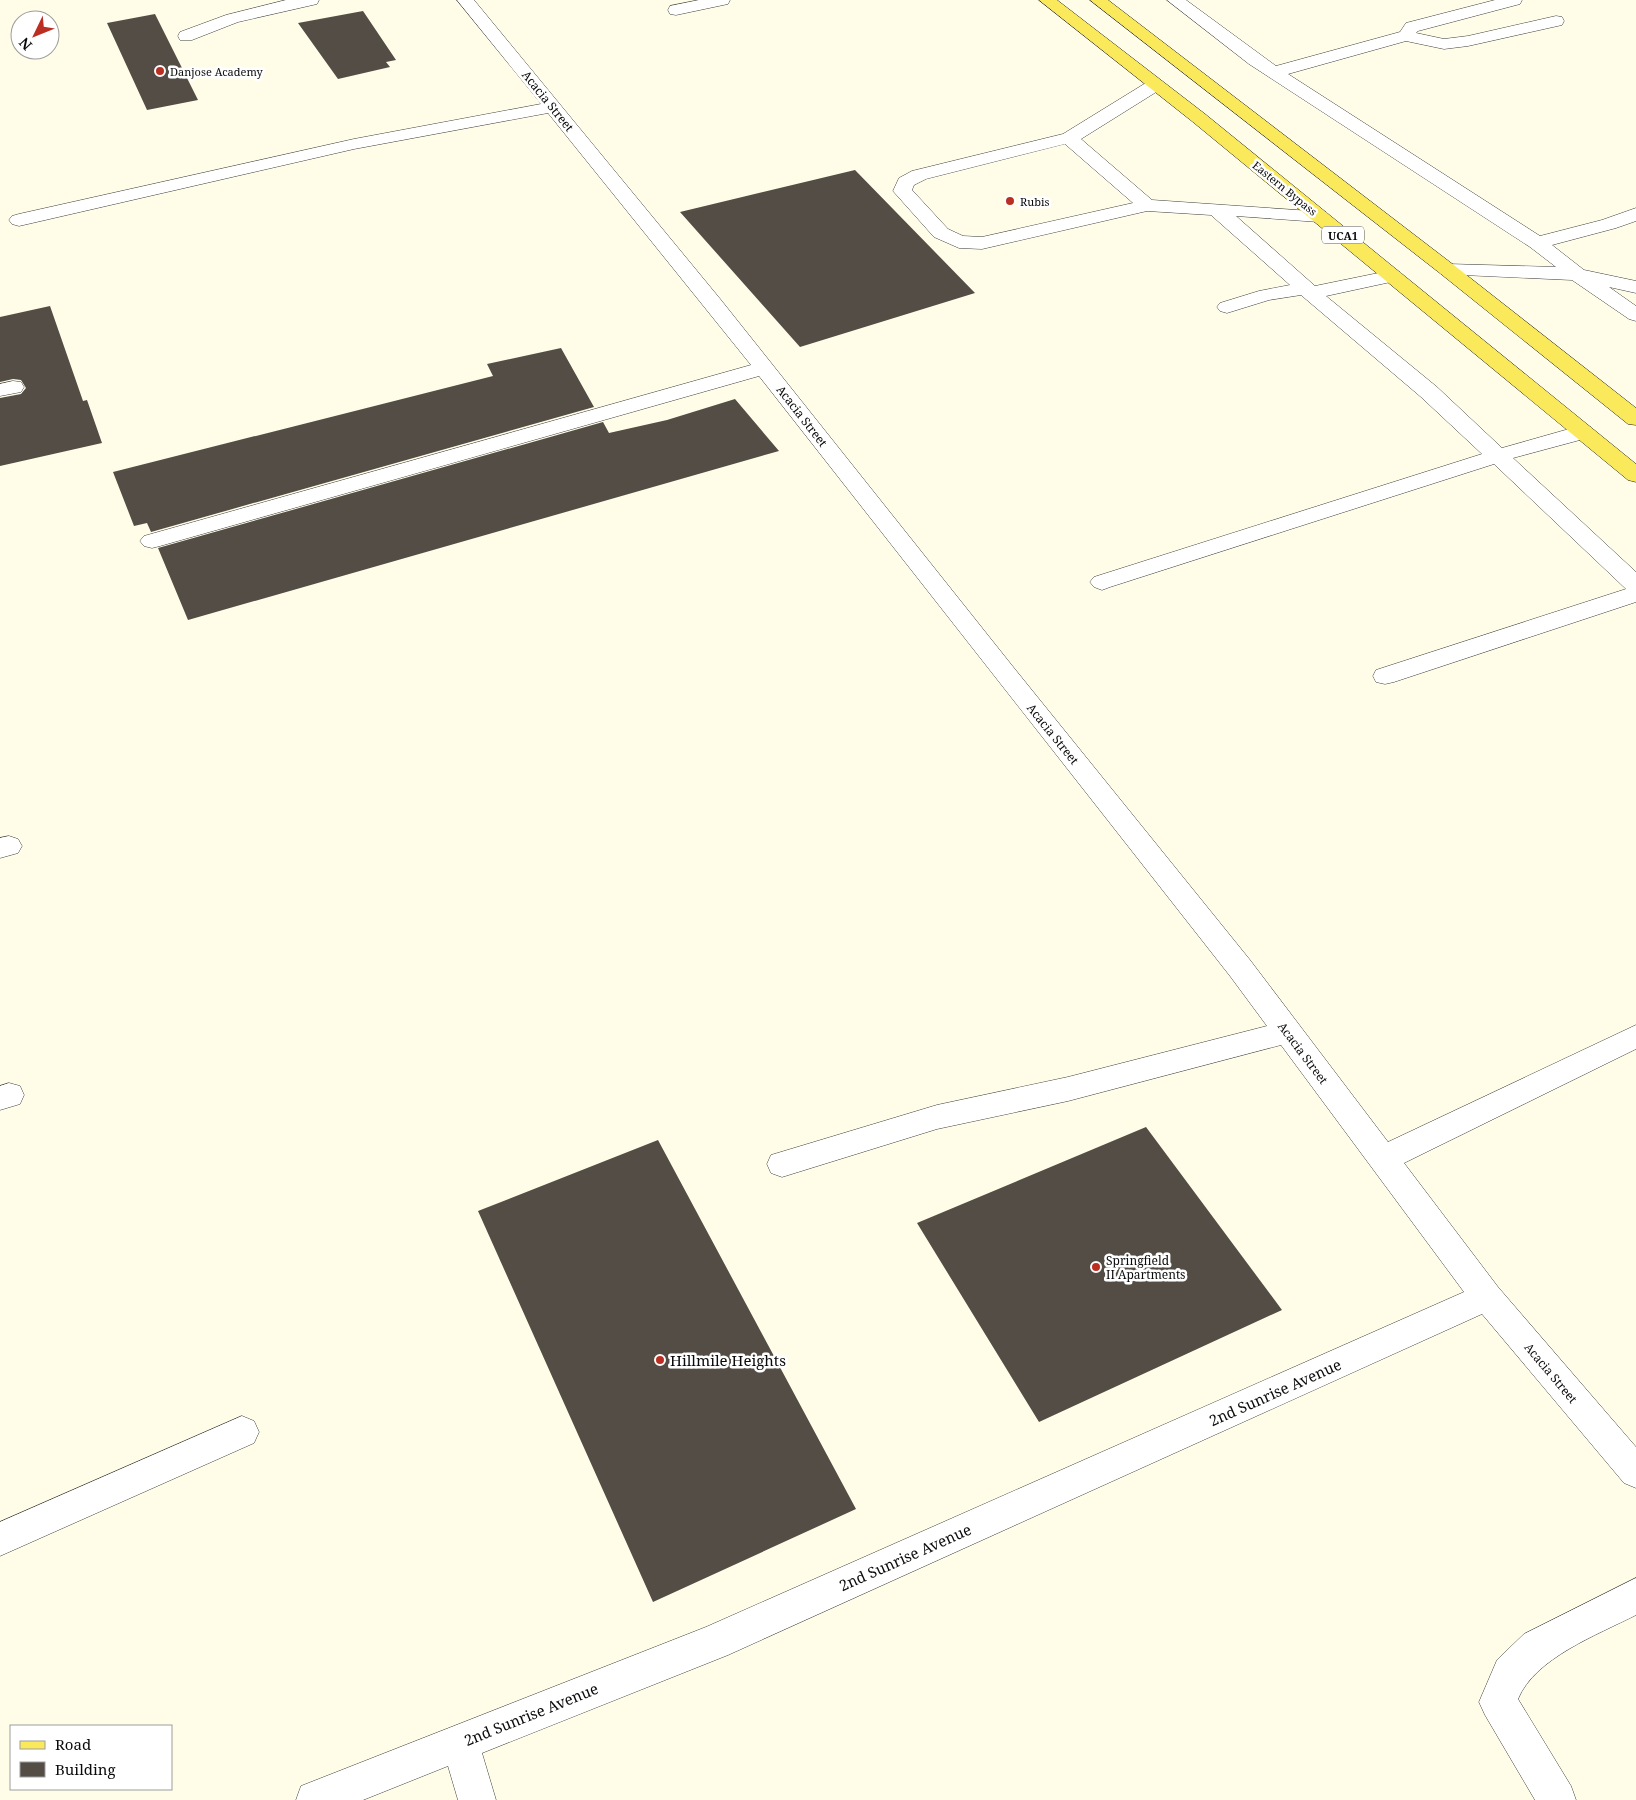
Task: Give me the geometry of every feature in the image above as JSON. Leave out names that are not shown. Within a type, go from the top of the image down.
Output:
[{"type":"main road","name":"Eastern Bypass","points":[[1047,0],[1319,216],[1636,475]]},
{"type":"main road","name":"UCA1","points":[[1098,0],[1448,270],[1636,419]]},
{"type":"street","points":[[186,36],[210,24],[237,15],[311,0]]},
{"type":"street","name":"Acacia Street","points":[[465,0],[714,304],[1011,682],[1240,968],[1487,1297],[1636,1472]]},
{"type":"street","points":[[676,10],[722,0]]},
{"type":"street","points":[[1175,0],[1274,72],[1402,157],[1537,242],[1577,274],[1636,315]]},
{"type":"street","points":[[1406,36],[1412,27],[1514,0]]},
{"type":"street","points":[[1274,72],[1406,36],[1444,44],[1468,41],[1556,20]]},
{"type":"street","points":[[1156,85],[1069,138],[919,175],[906,182],[902,191],[941,233],[959,242],[982,243],[1147,204],[1319,216]]},
{"type":"street","points":[[19,220],[354,144],[553,107]]},
{"type":"street","points":[[1069,138],[1147,204]]},
{"type":"street","points":[[1216,209],[1429,392],[1636,585]]},
{"type":"street","points":[[1537,242],[1609,224],[1636,214]]},
{"type":"street","points":[[1448,270],[1577,274],[1636,287]]},
{"type":"street","points":[[1227,307],[1266,295],[1393,276]]},
{"type":"street","points":[[152,541],[764,368]]},
{"type":"street","points":[[1102,582],[1497,456],[1583,432]]},
{"type":"street","points":[[1385,676],[1636,594]]},
{"type":"street","points":[[782,1164],[937,1117],[1068,1089],[1288,1032]]},
{"type":"street","points":[[1383,1159],[1636,1036]]},
{"type":"street","name":"2nd Sunrise Avenue","points":[[315,1800],[715,1642],[1487,1297]]},
{"type":"street","points":[[0,1539],[242,1432]]},
{"type":"street","points":[[1557,1800],[1498,1702],[1510,1673],[1537,1647],[1636,1596]]},
{"type":"street","points":[[460,1742],[477,1800]]},
{"type":"building","points":[[363,11],[396,60],[386,62],[390,67],[338,79],[298,23]]},
{"type":"building","points":[[155,14],[198,100],[147,110],[107,23]]},
{"type":"building","points":[[855,170],[975,293],[800,347],[680,212]]},
{"type":"building","points":[[50,306],[83,401],[87,400],[102,443],[0,466],[0,398],[21,394],[26,388],[21,380],[13,379],[0,382],[0,317]]},
{"type":"building","points":[[561,348],[594,407],[151,532],[147,523],[134,526],[113,472],[493,376],[487,364]]},
{"type":"building","points":[[735,399],[779,451],[188,620],[158,548],[603,422],[609,433],[667,420]]},
{"type":"building","name":"Springfield II Apartments","points":[[1146,1127],[1282,1310],[1039,1422],[917,1223]]},
{"type":"building","name":"Hillmile Heights","points":[[658,1140],[856,1509],[653,1602],[478,1211]]},
{"type":"place","name":"Danjose Academy","points":[[160,71]]},
{"type":"place","name":"Rubis","points":[[1010,201]]},
{"type":"place","name":"Springfield II Apartments","points":[[1096,1267]]},
{"type":"place","name":"Hillmile Heights","points":[[660,1360]]}]
